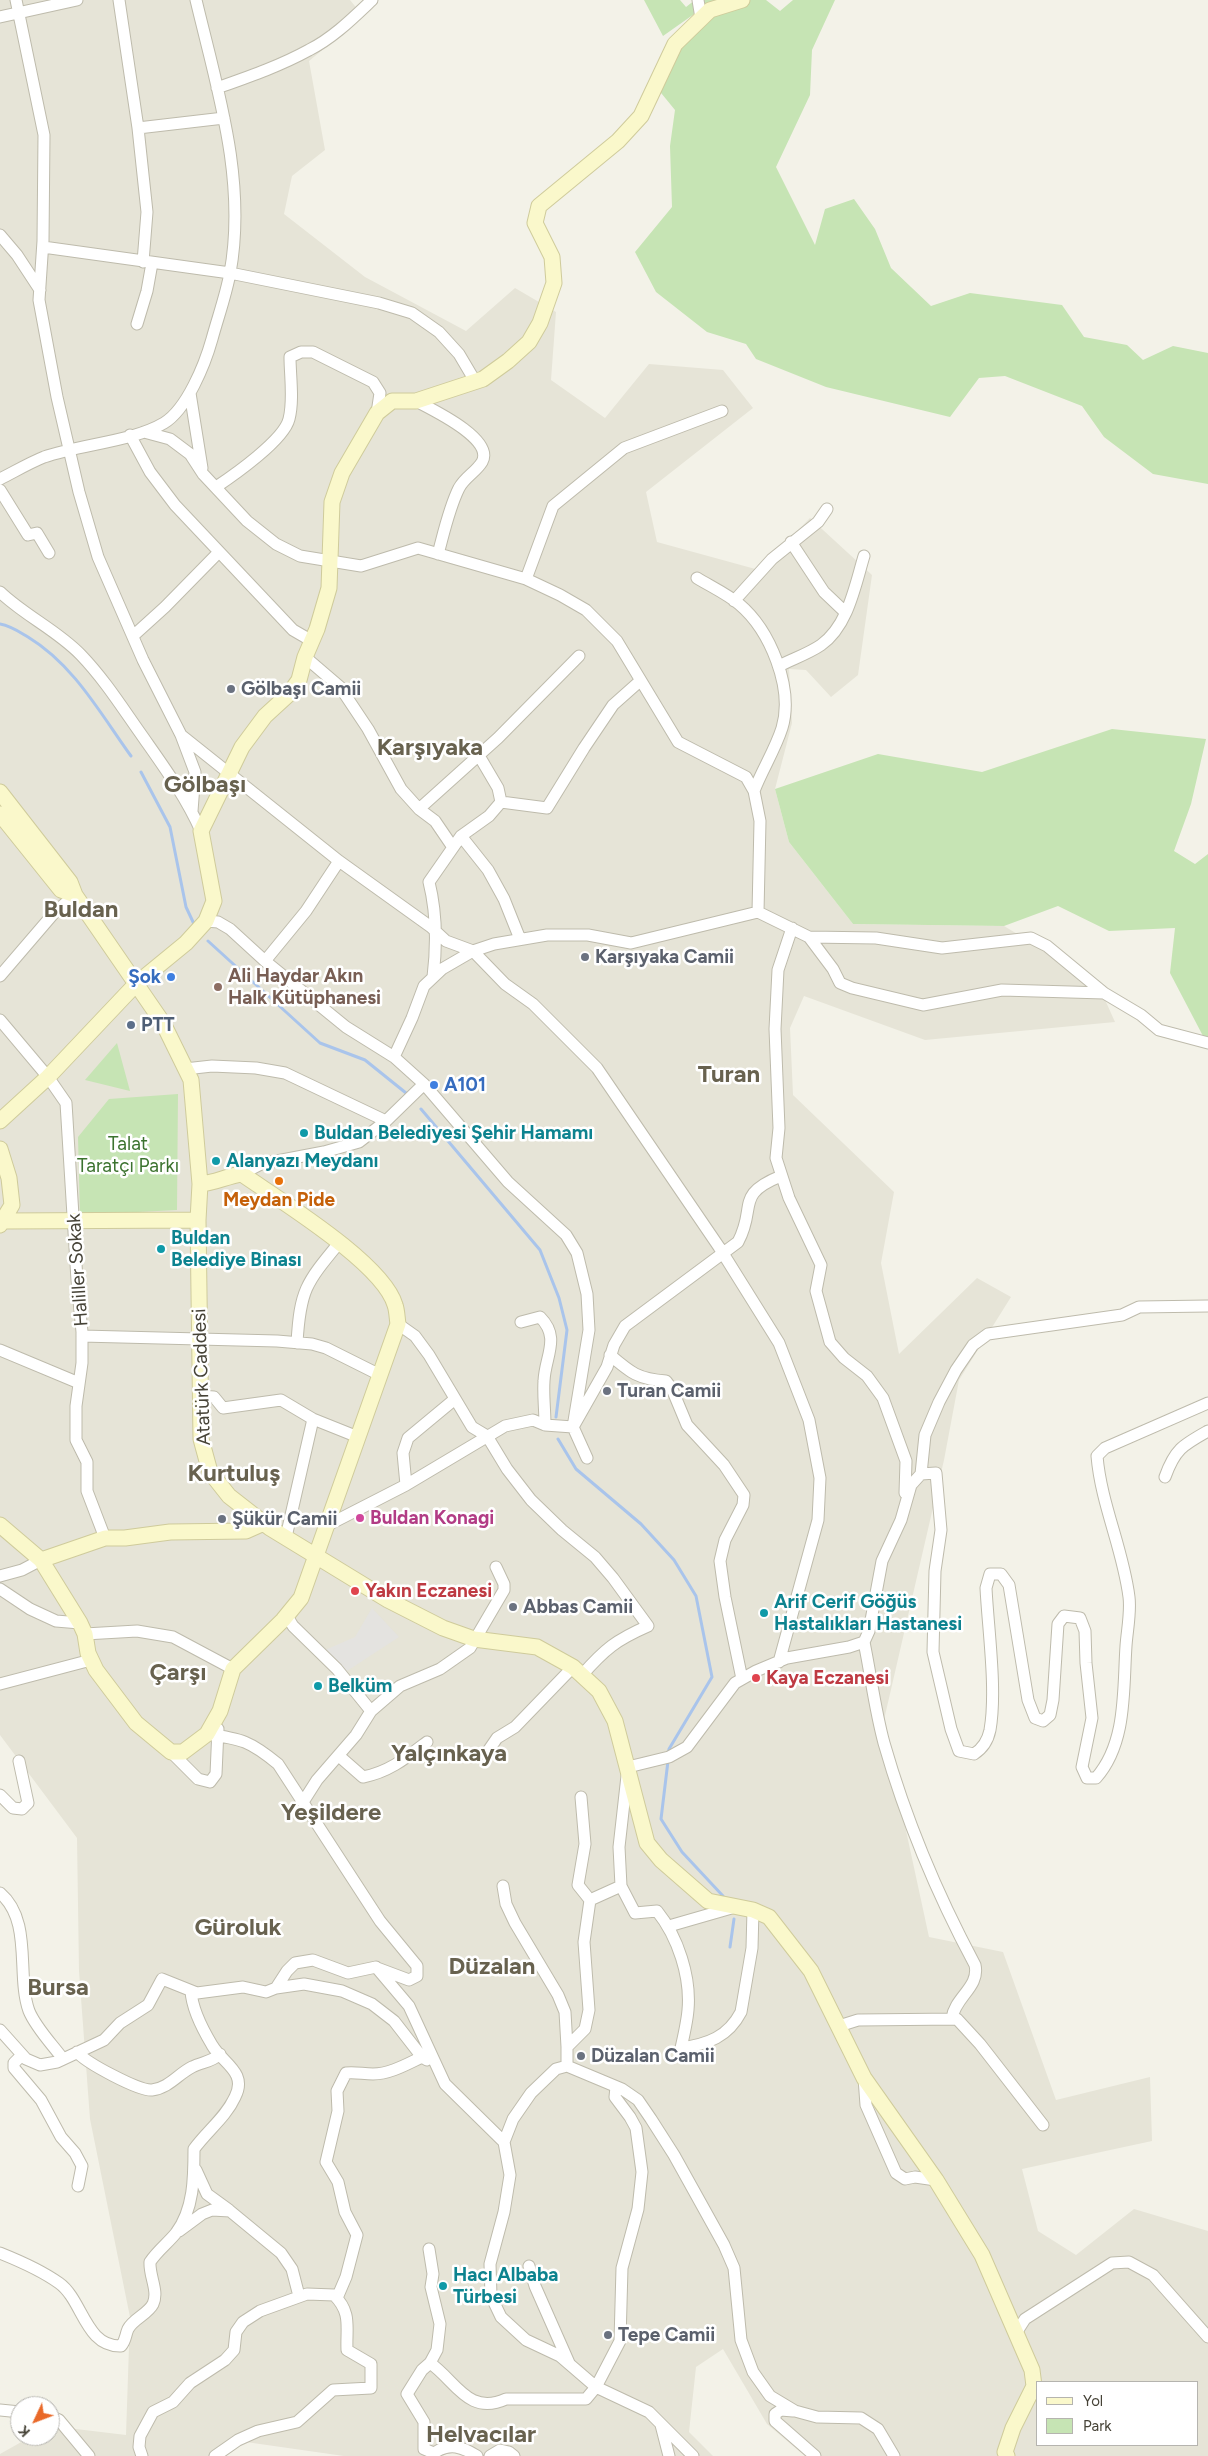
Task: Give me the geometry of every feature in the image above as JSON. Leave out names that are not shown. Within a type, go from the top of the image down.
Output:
[{"type":"street","points":[[16,0],[44,135],[43,247],[39,300],[70,451],[98,557],[133,636],[181,735],[195,772],[192,811]]},
{"type":"street","points":[[0,18],[77,0]]},
{"type":"street","points":[[119,0],[138,128],[147,212],[147,291],[137,324]]},
{"type":"street","points":[[0,479],[44,457],[144,432],[166,422],[190,394],[207,360],[230,273],[235,221],[233,171],[224,118],[196,0]]},
{"type":"street","points":[[217,88],[310,50],[338,31],[372,0]]},
{"type":"street","points":[[698,0],[701,18]]},
{"type":"street","points":[[200,831],[228,772],[264,716],[288,694],[299,680],[329,588],[332,502],[342,473],[377,413],[392,401],[416,401],[483,379],[508,361],[528,342],[540,323],[554,284],[552,257],[535,223],[538,206],[618,141],[641,116],[675,44],[710,10],[742,0]]},
{"type":"street","points":[[138,128],[224,118]]},
{"type":"street","points":[[0,235],[17,255],[40,290]]},
{"type":"street","points":[[43,247],[230,273],[379,303],[412,313],[439,332],[459,354],[474,382]]},
{"type":"street","points":[[216,488],[250,463],[278,436],[289,421],[290,357],[301,352],[313,352],[374,382],[380,393],[377,413]]},
{"type":"street","points":[[190,394],[203,474]]},
{"type":"street","points":[[416,401],[440,413],[465,430],[482,446],[484,456],[482,462],[464,480],[454,499],[438,554]]},
{"type":"street","points":[[526,579],[553,506],[624,448],[722,412]]},
{"type":"street","points":[[144,432],[170,439],[190,454],[203,474],[247,521],[276,544],[300,556],[361,566],[418,548],[526,579],[586,610],[616,641],[678,742],[746,777],[754,791],[760,821],[758,912]]},
{"type":"street","points":[[130,435],[150,472],[175,505],[218,553],[294,630],[312,641]]},
{"type":"street","points":[[0,490],[28,535],[36,534],[49,553]]},
{"type":"street","points":[[734,601],[752,579],[791,542],[818,522],[828,509]]},
{"type":"street","points":[[791,542],[824,592],[845,612]]},
{"type":"street","points":[[133,636],[218,553]]},
{"type":"street","points":[[779,666],[821,645],[837,628],[851,600],[864,556]]},
{"type":"street","points":[[697,578],[740,604],[770,643],[779,666],[786,706],[782,728],[754,791]]},
{"type":"street","points":[[0,592],[24,613],[50,629],[81,655],[112,692],[171,776],[192,811],[200,831],[214,901],[206,921],[186,943],[136,984],[48,1077],[0,1121]]},
{"type":"street","points":[[419,809],[498,738],[579,656]]},
{"type":"street","points":[[305,657],[340,687],[368,729],[401,789],[419,809],[435,820],[452,846]]},
{"type":"street","points":[[501,802],[547,808],[584,748],[613,706],[640,681]]},
{"type":"street","points":[[181,735],[339,861],[446,941],[473,951],[505,984],[533,1004],[598,1068],[724,1254],[779,1343],[809,1420],[820,1478],[818,1520],[779,1662]]},
{"type":"street","points":[[478,754],[498,788],[501,802]]},
{"type":"street","name":"Atatürk Caddesi","points":[[0,792],[70,882],[75,895],[163,1023],[190,1080],[200,1184],[198,1220],[201,1439],[210,1472],[229,1496],[264,1523],[388,1600],[443,1628],[474,1639],[537,1647],[577,1671],[599,1691],[615,1721],[647,1844],[708,1901],[754,1910]]},
{"type":"street","points":[[433,977],[436,949],[436,910],[429,882],[452,846],[461,836],[489,816],[501,802]]},
{"type":"street","points":[[0,814],[61,890],[75,895],[54,913],[0,976]]},
{"type":"street","points":[[461,836],[488,870],[504,899],[520,939]]},
{"type":"street","points":[[265,961],[306,912],[339,861]]},
{"type":"street","points":[[394,1057],[424,986],[442,969],[473,951],[494,944],[547,935],[588,935],[631,943],[758,912],[809,938],[833,969],[840,983],[852,988],[923,1005],[1002,990],[1104,992]]},
{"type":"street","points":[[206,921],[218,922],[230,929],[265,961],[346,1027],[394,1057],[424,1084],[508,1182],[566,1234],[577,1253],[587,1294],[590,1330],[573,1427],[587,1458]]},
{"type":"street","points":[[792,928],[778,970],[776,1020],[779,1128],[776,1158],[780,1176],[789,1198],[822,1265],[816,1291],[830,1342],[844,1358],[867,1376],[883,1398],[906,1461],[904,1510]]},
{"type":"street","points":[[809,938],[876,938],[942,948],[1031,938],[1047,946],[1104,992],[1141,1015],[1159,1030],[1208,1043]]},
{"type":"street","name":"Haliller Sokak","points":[[0,1020],[48,1077],[66,1103],[82,1336],[82,1363],[76,1406],[76,1440],[87,1462],[87,1491],[105,1538]]},
{"type":"street","points":[[185,1069],[212,1066],[256,1068],[285,1073],[386,1121]]},
{"type":"street","points":[[200,1184],[214,1183],[226,1176],[242,1174],[261,1164],[324,1152],[359,1142],[386,1121],[424,1084]]},
{"type":"street","points":[[0,1149],[9,1178],[12,1205],[1,1223]]},
{"type":"street","points":[[0,1525],[41,1560],[82,1628],[91,1660],[96,1670],[136,1723],[198,1779],[210,1782],[216,1774],[212,1734],[233,1669],[287,1616],[301,1598],[310,1577],[313,1553],[326,1526],[398,1324],[395,1304],[382,1282],[364,1262],[242,1174]]},
{"type":"street","points":[[573,1427],[607,1367],[610,1356],[625,1326],[738,1242],[746,1227],[747,1208],[751,1195],[760,1185],[780,1176]]},
{"type":"street","points":[[1,1223],[198,1220]]},
{"type":"street","points":[[297,1343],[302,1294],[313,1275],[339,1243]]},
{"type":"street","points":[[952,2018],[957,2006],[977,1974],[975,1964],[934,1883],[884,1743],[864,1642],[869,1631],[882,1561],[904,1510],[911,1485],[921,1474],[925,1435],[939,1402],[956,1370],[973,1345],[988,1334],[1122,1315],[1139,1307],[1208,1306]]},
{"type":"street","points":[[521,1322],[540,1317],[548,1326],[551,1346],[544,1379],[545,1425]]},
{"type":"street","points":[[398,1324],[415,1336],[429,1355],[472,1426],[487,1436],[507,1469],[531,1500],[594,1557],[613,1578],[648,1626],[604,1650],[577,1671],[515,1727],[497,1738],[486,1754]]},
{"type":"street","points":[[82,1336],[297,1343],[326,1348],[380,1375]]},
{"type":"street","points":[[0,1350],[79,1384]]},
{"type":"street","points":[[610,1356],[633,1374],[646,1380],[666,1382],[672,1389],[687,1425],[724,1465],[744,1495],[743,1505],[725,1540],[720,1561],[725,1597],[742,1679]]},
{"type":"street","points":[[200,1396],[214,1397],[223,1408],[282,1400],[313,1420],[358,1437]]},
{"type":"street","points":[[406,1485],[403,1452],[408,1438],[455,1399]]},
{"type":"street","points":[[921,1474],[936,1473],[940,1530],[935,1571],[933,1652],[951,1729],[959,1751],[974,1754],[982,1749],[990,1731],[992,1691],[986,1588],[990,1574],[1001,1574],[1009,1585],[1028,1700],[1035,1718],[1043,1721],[1050,1715],[1053,1700],[1058,1624],[1064,1616],[1080,1618],[1085,1631],[1086,1663],[1092,1718],[1082,1767],[1087,1778],[1096,1778],[1105,1768],[1121,1723],[1129,1598],[1117,1539],[1099,1482],[1097,1456],[1105,1448],[1208,1403]]},
{"type":"street","points":[[286,1537],[313,1420]]},
{"type":"street","points":[[326,1526],[406,1485],[505,1426],[533,1420],[545,1425],[573,1427]]},
{"type":"street","points":[[1165,1477],[1172,1458],[1188,1442],[1208,1431]]},
{"type":"street","points":[[0,1576],[22,1570],[41,1560],[105,1538],[125,1538],[170,1532],[246,1531],[264,1523]]},
{"type":"street","points":[[302,1802],[317,1780],[356,1735],[371,1711],[400,1686],[440,1669],[470,1648],[504,1590],[504,1584],[496,1567]]},
{"type":"street","points":[[0,1589],[30,1609],[56,1621],[82,1628],[137,1630],[173,1637],[233,1669]]},
{"type":"street","points":[[287,1616],[293,1626],[337,1670],[371,1711]]},
{"type":"street","points":[[864,1642],[779,1662],[742,1679],[736,1683],[687,1747],[669,1757],[628,1767],[619,1847],[621,1886],[635,1913],[657,1912],[669,1926],[688,1982],[688,2010],[682,2048],[710,2043],[722,2034],[737,2019],[741,2012],[752,1948],[754,1910],[768,1917],[811,1971],[864,2078],[936,2180],[982,2255],[1032,2370],[1034,2386],[1012,2428],[1004,2455]]},
{"type":"street","points":[[0,1684],[91,1660]]},
{"type":"street","points":[[170,1752],[183,1752],[212,1734],[240,1739],[257,1747],[278,1764],[380,1921],[417,1966],[417,1976],[409,1980],[376,1967],[348,1973],[313,1960],[296,1963],[276,1988]]},
{"type":"street","points":[[339,1756],[363,1776],[380,1774],[395,1766],[427,1742]]},
{"type":"street","points":[[0,1795],[13,1808],[22,1809],[28,1803],[19,1761]]},
{"type":"street","points":[[567,2046],[585,2029],[589,2010],[584,1942],[590,1900],[578,1885],[585,1838],[581,1797]]},
{"type":"street","points":[[503,1886],[506,1904],[515,1923],[558,1994],[565,2012],[567,2066]]},
{"type":"street","points":[[590,1900],[621,1886]]},
{"type":"street","points":[[0,1893],[6,1898],[13,1912],[23,1942],[24,1992],[30,2012],[63,2059]]},
{"type":"street","points":[[669,1926],[736,1907]]},
{"type":"street","points":[[376,1967],[409,2006],[445,2084],[504,2142]]},
{"type":"street","points":[[0,2030],[22,2055],[40,2065],[63,2059],[104,2040],[120,2024],[148,2005],[162,1979],[197,1993],[243,1987],[266,1992],[276,1988],[304,1984],[342,1991],[372,2004],[394,2021],[422,2057],[435,2064]]},
{"type":"street","points":[[176,2233],[190,2205],[194,2149],[224,2115],[236,2096],[238,2084],[236,2072],[213,2047],[192,2000],[191,1991]]},
{"type":"street","points":[[839,2026],[858,2020],[952,2018],[963,2024],[1043,2125]]},
{"type":"street","points":[[78,2052],[94,2066],[140,2088],[153,2090],[170,2083],[192,2067],[214,2059],[220,2054]]},
{"type":"street","points":[[22,2055],[14,2063],[14,2068],[41,2100],[60,2137],[75,2153],[82,2166],[78,2186]]},
{"type":"street","points":[[337,2298],[346,2276],[357,2234],[345,2212],[338,2182],[326,2162],[338,2111],[337,2091],[346,2073],[374,2074],[394,2070],[422,2057]]},
{"type":"street","points":[[693,2456],[649,2412],[596,2387],[560,2356],[526,2340],[501,2317],[492,2296],[490,2264],[504,2212],[510,2175],[504,2142],[513,2119],[531,2092],[556,2068],[567,2066],[616,2087],[638,2100],[643,2106],[674,2155],[734,2268],[741,2340],[753,2372],[770,2396],[794,2412]]},
{"type":"street","points":[[864,2078],[866,2105],[896,2172],[905,2178],[915,2177],[936,2180]]},
{"type":"street","points":[[430,2363],[444,2372],[455,2388],[475,2403],[494,2404],[506,2399],[586,2399],[596,2387],[620,2341],[622,2268],[638,2210],[642,2172],[636,2128],[630,2116],[616,2099],[616,2087]]},
{"type":"street","points":[[194,2164],[207,2194],[281,2253],[292,2268],[299,2296]]},
{"type":"street","points":[[0,2253],[24,2263],[60,2283],[75,2302],[94,2335],[112,2346],[121,2346],[126,2341],[128,2329],[153,2304],[155,2290],[149,2274],[150,2262],[176,2233],[202,2214],[212,2210],[230,2211]]},
{"type":"street","points":[[429,2249],[433,2274],[431,2287],[440,2324],[438,2350],[430,2363],[422,2370],[407,2394],[424,2422],[424,2449],[434,2453],[441,2448],[461,2446],[478,2456]]},
{"type":"street","points":[[1016,2333],[1026,2319],[1112,2264],[1129,2262],[1153,2275],[1208,2336]]},
{"type":"street","points":[[530,2266],[535,2286],[569,2363]]},
{"type":"street","points":[[142,2456],[139,2447],[140,2436],[153,2412],[173,2402],[190,2383],[225,2360],[234,2350],[236,2332],[243,2322],[260,2311],[299,2296],[307,2294],[334,2294],[348,2320],[347,2350],[371,2364],[371,2388],[333,2390],[297,2422],[258,2431],[238,2440],[215,2456]]},
{"type":"street","points":[[815,2456],[775,2421],[775,2414],[781,2410],[816,2417],[861,2418],[878,2429],[894,2456]]},
{"type":"street","points":[[60,2421],[89,2456]]},
{"type":"street","points":[[661,2424],[669,2456]]},
{"type":"street","points":[[490,2456],[500,2450],[509,2452],[514,2456]]},
{"type":"shaded area","points":[[0,0],[350,0],[363,16],[309,61],[325,150],[292,176],[284,214],[365,277],[466,331],[515,288],[556,312],[551,380],[605,418],[649,364],[723,370],[753,408],[646,492],[657,542],[759,570],[810,518],[872,575],[858,675],[831,697],[806,670],[789,669],[792,723],[775,789],[789,842],[853,924],[1004,926],[1097,982],[1115,1022],[925,1040],[804,996],[790,1028],[793,1095],[894,1192],[881,1263],[899,1354],[977,1278],[1011,1297],[959,1380],[944,1460],[883,1724],[929,1937],[1003,1952],[1056,2100],[1150,2077],[1152,2141],[1022,2169],[1038,2231],[1076,2255],[1134,2209],[1208,2231],[1208,2456],[805,2456],[767,2424],[723,2349],[696,2367],[689,2432],[713,2456],[479,2456],[467,2448],[422,2456],[344,2456],[246,2442],[226,2456],[0,2456],[0,2454],[14,2446],[60,2446],[60,2427],[126,2435],[130,2317],[90,2119],[79,1971],[77,1838],[0,1735]]},
{"type":"shaded area","points":[[372,1608],[399,1637],[347,1671],[323,1651],[355,1637]]},
{"type":"green space","points":[[644,0],[680,0],[686,7],[695,0],[714,0],[663,36]]},
{"type":"green space","points":[[744,0],[766,0],[780,11],[793,0],[835,0],[812,50],[810,95],[776,167],[815,245],[825,209],[854,199],[875,229],[891,268],[931,306],[970,293],[1062,305],[1084,337],[1127,345],[1143,360],[1173,346],[1208,353],[1208,484],[1153,474],[1104,437],[1082,406],[1005,376],[979,378],[950,417],[826,387],[756,359],[746,344],[707,332],[656,292],[635,252],[672,207],[670,146],[675,110],[657,88],[686,39],[715,12]]},
{"type":"green space","points":[[1112,729],[1206,739],[1191,804],[1174,851],[1195,864],[1208,854],[1208,1039],[1203,1036],[1170,973],[1175,928],[1109,931],[1058,906],[1004,926],[853,924],[789,842],[775,789],[878,754],[982,772]]},
{"type":"green space","points":[[117,1043],[130,1091],[85,1080]]},
{"type":"green space","name":"Talat Taratçı Parkı","points":[[178,1094],[177,1210],[80,1215],[78,1137],[109,1099]]},
{"type":"waterway","points":[[0,624],[11,627],[28,637],[59,661],[85,691],[131,756]]},
{"type":"waterway","points":[[141,772],[170,827],[186,907],[194,924]]},
{"type":"waterway","points":[[208,941],[320,1043],[365,1060],[406,1093]]},
{"type":"waterway","points":[[421,1109],[540,1250],[559,1298],[567,1330],[556,1417]]},
{"type":"waterway","points":[[558,1439],[576,1469],[641,1524],[674,1560],[696,1596],[712,1677],[669,1749],[668,1755]]},
{"type":"waterway","points":[[668,1761],[661,1819],[682,1852],[723,1896]]},
{"type":"waterway","points":[[730,1947],[734,1919]]},
{"type":"place","name":"Gölbaşı Camii","points":[[231,689]]},
{"type":"place","name":"Karşıyaka Camii","points":[[585,957]]},
{"type":"place","name":"Şok","points":[[171,977]]},
{"type":"place","name":"Ali Haydar Akın Halk Kütüphanesi","points":[[218,987]]},
{"type":"place","name":"PTT","points":[[131,1025]]},
{"type":"place","name":"A101","points":[[434,1085]]},
{"type":"place","name":"Buldan Belediyesi Şehir Hamamı","points":[[304,1133]]},
{"type":"place","name":"Alanyazı Meydanı","points":[[216,1161]]},
{"type":"place","name":"Meydan Pide","points":[[279,1181]]},
{"type":"place","name":"Buldan Belediye Binası","points":[[161,1249]]},
{"type":"place","name":"Turan Camii","points":[[607,1391]]},
{"type":"place","name":"Buldan Konagi","points":[[360,1518]]},
{"type":"place","name":"Şükür Camii","points":[[222,1519]]},
{"type":"place","name":"Yakın Eczanesi","points":[[355,1591]]},
{"type":"place","name":"Abbas Camii","points":[[513,1607]]},
{"type":"place","name":"Arif Cerif Göğüs Hastalıkları Hastanesi","points":[[764,1613]]},
{"type":"place","name":"Kaya Eczanesi","points":[[756,1678]]},
{"type":"place","name":"Belküm","points":[[318,1686]]},
{"type":"place","name":"Düzalan Camii","points":[[581,2056]]},
{"type":"place","name":"Hacı Albaba Türbesi","points":[[443,2286]]},
{"type":"place","name":"Tepe Camii","points":[[608,2335]]},
{"type":"district","name":"Karşıyaka","points":[[430,748]]},
{"type":"district","name":"Gölbaşı","points":[[205,785]]},
{"type":"district","name":"Buldan","points":[[81,910]]},
{"type":"district","name":"Turan","points":[[729,1075]]},
{"type":"district","name":"Kurtuluş","points":[[234,1474]]},
{"type":"district","name":"Çarşı","points":[[178,1673]]},
{"type":"district","name":"Yalçınkaya","points":[[449,1754]]},
{"type":"district","name":"Yeşildere","points":[[331,1813]]},
{"type":"district","name":"Güroluk","points":[[238,1928]]},
{"type":"district","name":"Düzalan","points":[[492,1967]]},
{"type":"district","name":"Bursa","points":[[58,1988]]},
{"type":"district","name":"Helvacılar","points":[[481,2435]]}]
